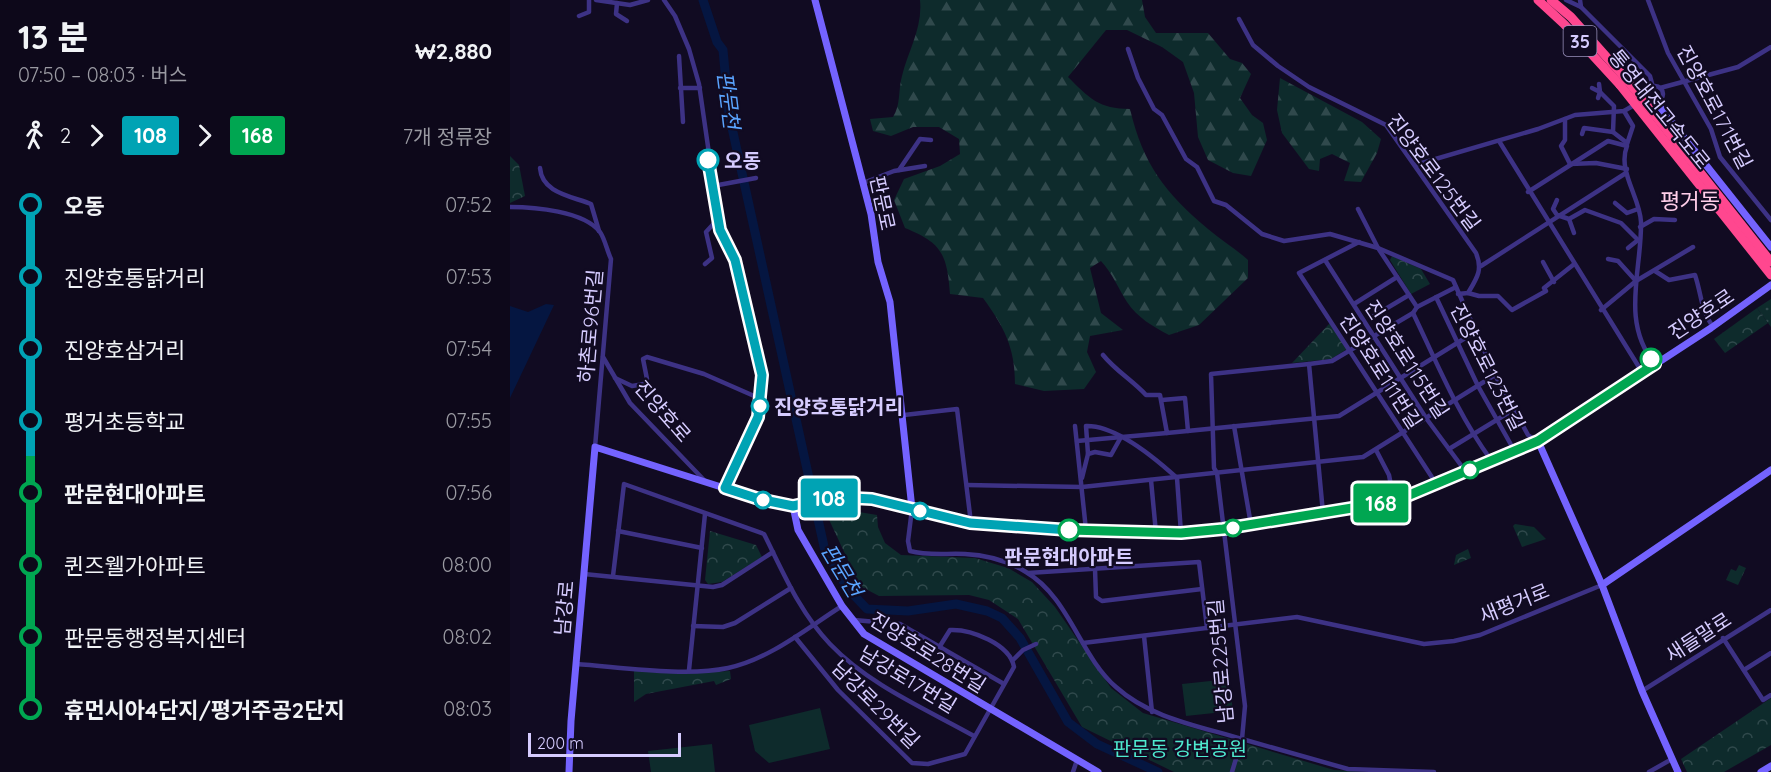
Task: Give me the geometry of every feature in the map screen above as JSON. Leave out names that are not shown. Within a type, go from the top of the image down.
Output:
[{"type":"highway","name":"통영대전고속도로","points":[[1538,0],[1623,83],[1771,262]]},
{"type":"highway","name":"통영대전고속도로","points":[[1551,0],[1571,17],[1771,275]]},
{"type":"street","points":[[579,16],[589,12],[589,0]]},
{"type":"street","points":[[596,0],[637,4],[648,0]]},
{"type":"street","points":[[664,0],[675,16],[689,49],[700,88],[720,230],[735,260],[744,291],[762,375],[758,417],[725,488]]},
{"type":"street","name":"판문로","points":[[815,0],[863,183],[878,262],[895,330],[912,509]]},
{"type":"street","points":[[1566,0],[1581,7],[1650,76],[1653,87]]},
{"type":"street","points":[[1580,0],[1581,7]]},
{"type":"street","name":"진양호로171번길","points":[[1648,0],[1668,53],[1711,129],[1720,157],[1735,179],[1771,220]]},
{"type":"street","points":[[617,3],[616,14],[627,21]]},
{"type":"street","name":"진양호로125번길","points":[[1239,19],[1253,45],[1278,66],[1309,87],[1386,125],[1476,253],[1481,266]]},
{"type":"street","points":[[1648,97],[1648,90],[1653,87],[1685,84],[1738,67],[1771,48]]},
{"type":"street","points":[[1128,49],[1138,78],[1154,109],[1162,115],[1186,159],[1197,167],[1214,201],[1226,206],[1262,234],[1284,241],[1330,234],[1378,248],[1453,280],[1494,375],[1528,435],[1538,441],[1602,585],[1642,691],[1678,772]]},
{"type":"street","points":[[679,56],[683,122]]},
{"type":"street","points":[[1598,98],[1599,84]]},
{"type":"street","points":[[680,88],[700,88]]},
{"type":"street","points":[[1592,88],[1600,92],[1614,106],[1613,132]]},
{"type":"street","points":[[1656,102],[1662,98],[1660,88]]},
{"type":"street","points":[[1648,97],[1656,102],[1771,247]]},
{"type":"street","points":[[1415,165],[1565,119],[1600,111],[1624,111],[1648,97]]},
{"type":"street","points":[[1624,111],[1633,126],[1624,153],[1626,172],[1638,209],[1640,226],[1634,321],[1640,338],[1655,364]]},
{"type":"street","points":[[1565,119],[1565,140],[1561,146],[1570,164]]},
{"type":"street","points":[[1582,134],[1584,128],[1613,132],[1627,145]]},
{"type":"street","points":[[899,170],[920,139],[931,140]]},
{"type":"street","points":[[1499,141],[1528,192],[1550,222],[1573,265],[1641,372]]},
{"type":"street","points":[[1528,192],[1608,141],[1627,145]]},
{"type":"street","points":[[1570,164],[1596,163],[1626,172]]},
{"type":"street","points":[[863,183],[899,170],[925,166]]},
{"type":"street","name":"하촌로96번길","points":[[540,168],[541,179],[547,187],[591,204],[611,259],[595,447]]},
{"type":"street","points":[[1468,293],[1479,275],[1481,266],[1626,172]]},
{"type":"street","points":[[712,186],[756,177]]},
{"type":"street","points":[[1724,190],[1735,179]]},
{"type":"street","points":[[1557,200],[1553,209],[1557,215],[1569,219],[1574,233]]},
{"type":"street","points":[[1615,203],[1627,213],[1638,209]]},
{"type":"street","points":[[510,207],[542,207],[562,213],[599,231]]},
{"type":"street","points":[[1358,208],[1378,248],[1417,307]]},
{"type":"street","points":[[1569,219],[1585,210],[1603,215],[1621,223],[1638,240]]},
{"type":"street","points":[[1599,223],[1603,215]]},
{"type":"street","points":[[705,264],[712,258],[706,232],[718,219]]},
{"type":"street","points":[[1640,226],[1654,219],[1675,220]]},
{"type":"street","points":[[1628,248],[1638,240]]},
{"type":"street","points":[[1325,260],[1359,242]]},
{"type":"street","points":[[1601,310],[1636,281],[1693,247]]},
{"type":"street","points":[[1608,259],[1618,261],[1636,281]]},
{"type":"street","name":"진양호로111번길","points":[[1325,260],[1299,273],[1437,485]]},
{"type":"street","name":"진양호로115번길","points":[[1325,260],[1426,418],[1466,472]]},
{"type":"street","points":[[1543,262],[1554,282]]},
{"type":"street","points":[[1458,294],[1498,296],[1512,310],[1546,291],[1544,288],[1573,265]]},
{"type":"street","points":[[1655,271],[1669,280],[1695,275],[1701,293],[1701,307],[1713,327]]},
{"type":"street","points":[[1354,304],[1397,277]]},
{"type":"street","name":"진양호로","points":[[595,447],[759,499],[796,505],[824,500],[872,499],[970,523],[1156,533],[1223,529],[1395,501],[1538,441],[1713,327],[1771,285]]},
{"type":"street","points":[[1323,513],[1316,419],[1309,364],[1332,361],[1413,313],[1417,307],[1456,287]]},
{"type":"street","points":[[1372,317],[1409,295]]},
{"type":"street","name":"진양호로123번길","points":[[1436,297],[1478,386],[1514,450]]},
{"type":"street","points":[[1413,313],[1454,400],[1491,460]]},
{"type":"street","points":[[1077,441],[1316,419],[1348,412],[1475,332]]},
{"type":"street","points":[[1103,355],[1121,375],[1132,380],[1146,395],[1160,395],[1167,433]]},
{"type":"street","name":"진양호로","points":[[603,357],[630,403],[705,482]]},
{"type":"street","points":[[615,378],[632,386],[644,384],[647,379],[643,359],[647,357],[704,374],[761,399]]},
{"type":"street","name":"남강로225번길","points":[[1309,364],[1210,374],[1214,468],[1217,473],[1245,706],[1242,739],[1348,769],[1434,772]]},
{"type":"street","points":[[967,485],[1082,488],[1363,457],[1494,375]]},
{"type":"street","points":[[1162,400],[1185,398],[1188,431]]},
{"type":"street","points":[[904,415],[957,410],[970,523]]},
{"type":"street","points":[[1449,449],[1513,410]]},
{"type":"street","points":[[1095,426],[1097,420]]},
{"type":"street","points":[[1075,426],[1086,531]]},
{"type":"street","points":[[1081,481],[1088,454],[1086,426],[1095,426],[1121,437],[1137,446],[1177,478],[1181,533]]},
{"type":"street","points":[[1234,426],[1251,525]]},
{"type":"street","points":[[1088,454],[1095,452],[1111,455],[1121,437]]},
{"type":"street","name":"남강로","points":[[569,772],[595,447]]},
{"type":"street","points":[[1376,450],[1389,476],[1395,501]]},
{"type":"street","name":"새평거로","points":[[1083,643],[1298,617],[1424,644],[1480,635],[1602,585],[1771,470]]},
{"type":"street","points":[[1151,480],[1156,533]]},
{"type":"street","name":"남강로17번길","points":[[613,576],[624,484],[764,534],[791,588],[813,624],[830,645],[855,666],[974,736]]},
{"type":"street","name":"진양호로28번길","points":[[796,505],[798,530],[842,606],[864,634],[988,710],[1098,772]]},
{"type":"street","points":[[912,509],[908,541],[910,551],[982,555],[1008,563],[1028,573],[1056,603],[1114,686],[1152,712],[1242,739],[1232,772]]},
{"type":"street","points":[[689,670],[705,514]]},
{"type":"street","points":[[618,531],[702,548]]},
{"type":"street","points":[[584,574],[698,585],[722,585],[773,552]]},
{"type":"street","points":[[1028,573],[1199,562],[1207,628]]},
{"type":"street","points":[[1095,569],[1096,597],[1102,601],[1202,589]]},
{"type":"street","points":[[693,626],[723,627],[735,623],[791,588]]},
{"type":"street","points":[[576,664],[689,670],[729,668],[761,656],[842,606]]},
{"type":"street","name":"새들말로","points":[[1642,691],[1771,610]]},
{"type":"street","name":"진양호로28번길","points":[[852,620],[900,624],[1004,684],[988,710]]},
{"type":"street","points":[[940,646],[950,630],[960,630],[981,636],[1013,660],[1014,667],[1004,684]]},
{"type":"street","points":[[1144,636],[1152,712]]},
{"type":"street","name":"남강로29번길","points":[[795,637],[838,690],[912,763],[928,764],[965,754],[974,736]]},
{"type":"street","points":[[1724,638],[1763,700],[1771,695]]},
{"type":"street","points":[[1013,660],[1023,650],[1036,644]]},
{"type":"street","points":[[1744,670],[1771,652]]},
{"type":"street","points":[[974,736],[988,710]]},
{"type":"street","points":[[1649,772],[1672,759]]},
{"type":"street","points":[[1073,772],[1077,760]]},
{"type":"street","points":[[1761,772],[1771,766]]},
{"type":"green space","points":[[920,0],[1142,0],[1145,17],[1156,33],[1208,33],[1230,59],[1242,63],[1251,74],[1240,98],[1252,115],[1263,123],[1267,140],[1251,176],[1233,173],[1208,160],[1198,137],[1194,93],[1183,62],[1162,47],[1127,30],[1106,30],[1068,77],[1095,101],[1110,107],[1130,109],[1142,146],[1158,176],[1193,216],[1248,260],[1248,278],[1199,325],[1169,335],[1136,313],[1101,261],[1090,268],[1101,313],[1123,330],[1090,336],[1087,352],[1096,372],[1084,389],[1044,391],[1015,384],[1013,359],[1007,338],[983,298],[950,294],[947,269],[940,252],[927,239],[905,228],[894,200],[904,179],[940,166],[960,154],[959,139],[939,127],[913,127],[891,136],[873,131],[870,119],[893,117],[896,112],[902,76],[919,20]]},
{"type":"green space","points":[[1280,78],[1362,122],[1381,139],[1377,153],[1361,182],[1344,181],[1350,163],[1332,154],[1320,159],[1319,171],[1309,169],[1282,133],[1277,110]]},
{"type":"green space","points":[[510,156],[519,165],[525,196],[510,203]]},
{"type":"green space","points":[[1392,256],[1421,269],[1430,284],[1411,294],[1390,260]]},
{"type":"green space","points":[[1771,299],[1771,327],[1757,308]]},
{"type":"green space","points":[[1757,308],[1768,323],[1725,353],[1714,339]]},
{"type":"green space","points":[[1330,323],[1347,349],[1331,359],[1292,363]]},
{"type":"green space","name":"판문동 강변공원","points":[[847,510],[877,515],[878,527],[885,543],[901,555],[975,558],[1008,568],[1032,582],[1055,607],[1111,688],[1143,713],[1334,770],[1368,772],[1174,772],[1082,727],[1018,619],[989,600],[969,595],[879,596],[860,586],[825,511]]},
{"type":"green space","points":[[1515,524],[1534,527],[1546,539],[1522,547],[1513,526]]},
{"type":"green space","points":[[710,531],[756,545],[762,557],[722,582],[708,584],[705,580]]},
{"type":"green space","points":[[1468,549],[1471,558],[1454,565],[1456,555]]},
{"type":"green space","points":[[1739,565],[1746,568],[1738,585],[1726,580],[1731,569],[1736,571]]},
{"type":"green space","points":[[1677,638],[1686,648],[1681,654],[1673,657],[1673,641]]},
{"type":"green space","points":[[634,669],[689,673],[730,671],[731,679],[716,685],[714,681],[646,694],[634,702]]},
{"type":"green space","points":[[1229,679],[1233,711],[1186,716],[1182,684]]},
{"type":"green space","points":[[1771,698],[1771,745],[1724,772],[1687,772],[1681,759]]},
{"type":"green space","points":[[820,708],[830,749],[769,763],[755,751],[749,725]]},
{"type":"green space","points":[[712,744],[715,772],[651,772],[648,751]]},
{"type":"water","points":[[546,304],[554,305],[510,398],[510,306],[528,312]]},
{"type":"waterway","name":"판문천","points":[[703,0],[717,42],[723,50],[729,114],[825,551],[848,589],[867,609],[908,611],[956,604],[987,611],[1002,618],[1020,638],[1068,722],[1097,744],[1158,772]]},
{"type":"bus line","name":"108","points":[[708,160],[720,230],[735,260],[744,291],[762,375],[763,390],[758,417],[736,460],[725,488],[759,499],[793,506],[834,497],[872,499],[970,523],[1069,530]]},
{"type":"bus line","name":"168","points":[[1069,530],[1181,533],[1251,525],[1395,501],[1538,441],[1655,364],[1651,359]]},
{"type":"place","name":"오동","points":[[708,160]]},
{"type":"place","name":"진양호통닭거리","points":[[760,406]]},
{"type":"place","name":"판문현대아파트","points":[[1069,530]]},
{"type":"district","name":"평거동","points":[[1690,201]]}]
